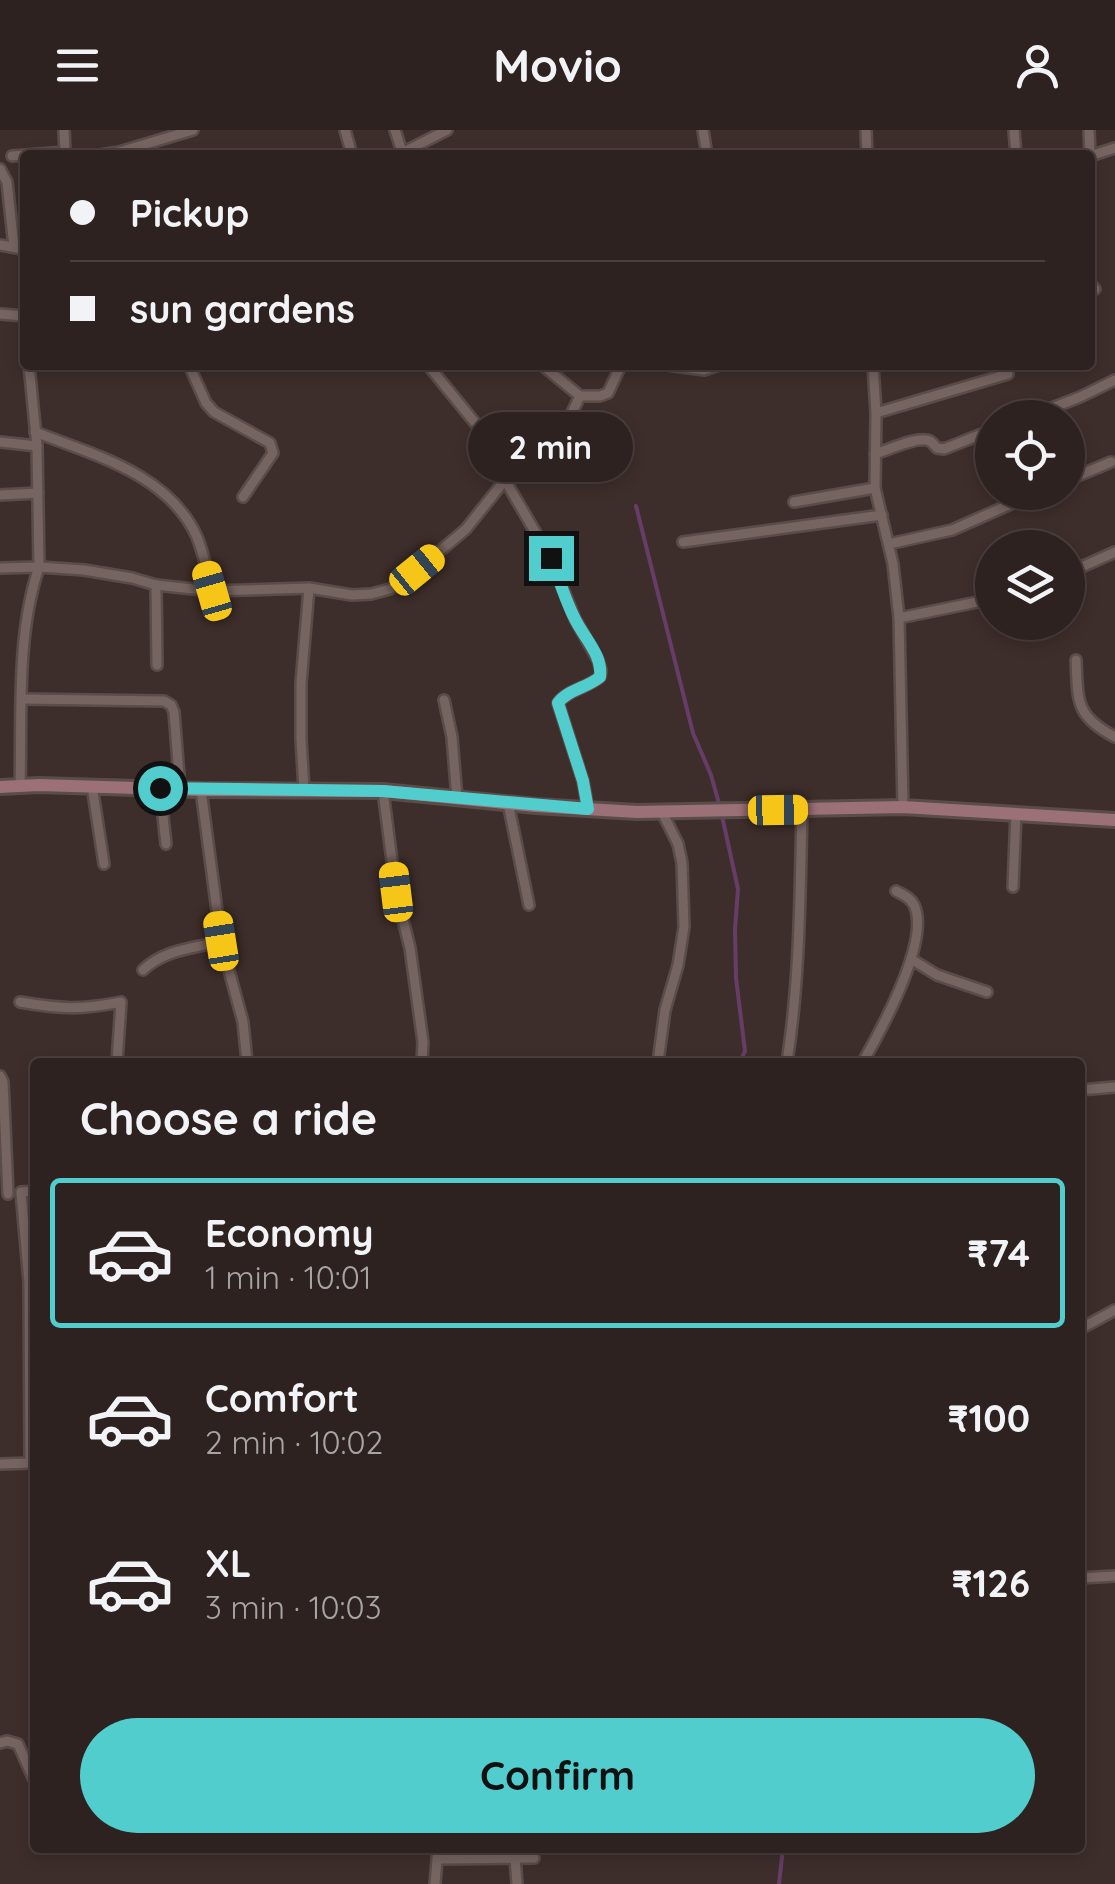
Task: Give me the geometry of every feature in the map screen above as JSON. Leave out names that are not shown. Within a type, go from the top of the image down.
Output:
[{"type":"main road","points":[[0,788],[383,791],[662,812],[903,807],[1115,820]]},
{"type":"street","points":[[126,150],[193,130]]},
{"type":"street","points":[[410,150],[447,130]]},
{"type":"street","points":[[12,156],[20,156]]},
{"type":"street","points":[[0,169],[7,182],[14,247]]},
{"type":"street","points":[[0,245],[20,248]]},
{"type":"street","points":[[20,786],[26,627],[39,567],[37,446],[29,370]]},
{"type":"street","points":[[191,370],[214,412],[273,448],[243,497]]},
{"type":"street","points":[[432,370],[515,472]]},
{"type":"street","points":[[548,370],[580,396],[608,393],[619,370]]},
{"type":"street","points":[[873,370],[876,488],[894,564],[899,618],[903,807]]},
{"type":"street","points":[[876,413],[1008,374]]},
{"type":"street","points":[[1072,400],[1115,380]]},
{"type":"street","points":[[0,568],[84,570],[156,585],[212,591],[309,588],[371,594],[390,588],[417,570],[466,529],[505,480],[552,442],[580,396]]},
{"type":"street","points":[[35,432],[147,480],[173,502],[196,536],[212,591]]},
{"type":"street","points":[[875,454],[925,440],[944,449],[975,437]]},
{"type":"street","points":[[0,442],[37,446]]},
{"type":"street","points":[[1085,473],[1111,462]]},
{"type":"street","points":[[505,480],[551,558],[601,670],[592,684],[563,696],[558,703],[588,809]]},
{"type":"street","points":[[794,502],[876,488]]},
{"type":"street","points":[[0,495],[38,493]]},
{"type":"street","points":[[888,544],[952,530],[997,510]]},
{"type":"street","points":[[684,542],[882,515]]},
{"type":"street","points":[[1085,565],[1115,552]]},
{"type":"street","points":[[156,585],[158,665]]},
{"type":"street","points":[[304,790],[301,683],[309,588]]},
{"type":"street","points":[[899,618],[975,602]]},
{"type":"street","points":[[1076,660],[1081,708],[1087,718],[1115,737]]},
{"type":"street","points":[[22,700],[164,701],[174,712],[180,788]]},
{"type":"street","points":[[444,700],[452,737],[457,798]]},
{"type":"street","points":[[92,786],[104,864]]},
{"type":"street","points":[[160,788],[166,844]]},
{"type":"street","points":[[200,790],[221,941],[243,1022],[247,1058]]},
{"type":"street","points":[[383,791],[396,892],[410,948],[424,1042],[422,1058]]},
{"type":"street","points":[[508,803],[528,905]]},
{"type":"street","points":[[787,1058],[797,981],[802,809]]},
{"type":"street","points":[[659,1058],[684,927],[682,864],[678,844],[662,812]]},
{"type":"street","points":[[1013,887],[1016,813]]},
{"type":"street","points":[[866,1058],[895,999],[916,939],[915,906],[896,890]]},
{"type":"street","points":[[143,970],[170,952],[221,941]]},
{"type":"street","points":[[910,959],[937,975],[987,992]]},
{"type":"street","points":[[20,1002],[61,1009],[121,1002],[116,1058]]},
{"type":"street","points":[[0,1076],[4,1194],[30,1192]]},
{"type":"street","points":[[1085,1089],[1115,1086]]},
{"type":"street","points":[[21,1192],[30,1342]]},
{"type":"street","points":[[1085,1326],[1115,1310]]},
{"type":"street","points":[[0,1464],[30,1463]]},
{"type":"street","points":[[1085,1578],[1115,1576]]},
{"type":"street","points":[[0,1742],[18,1744],[30,1771]]},
{"type":"street","points":[[435,1884],[437,1853],[534,1858]]},
{"type":"street","points":[[516,1858],[517,1884]]},
{"type":"waterway","points":[[636,506],[693,733],[720,807]]},
{"type":"waterway","points":[[722,816],[738,889],[736,978],[745,1051],[742,1058]]},
{"type":"waterway","points":[[779,1884],[782,1853]]},
{"type":"route","points":[[160,788],[383,791],[588,809],[558,703],[563,696],[592,684],[601,670],[551,558]]}]
